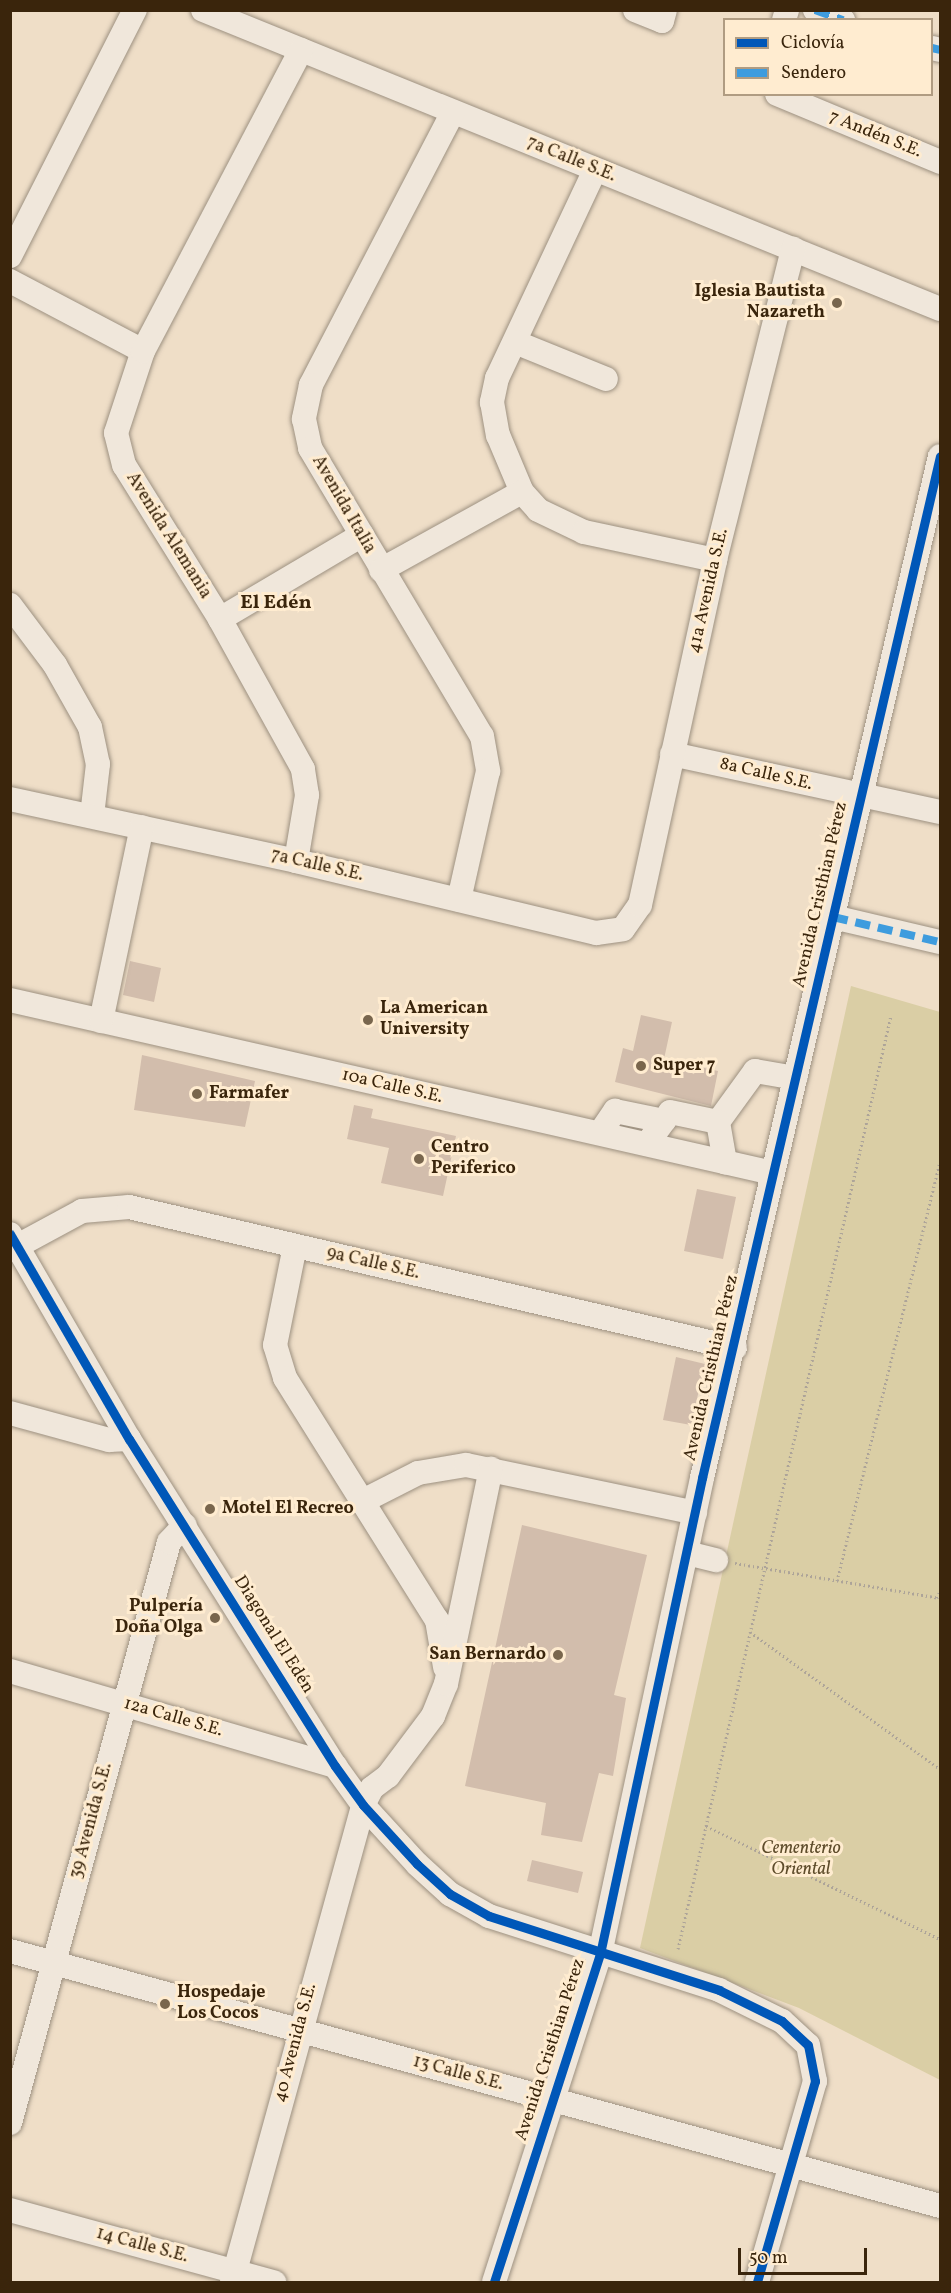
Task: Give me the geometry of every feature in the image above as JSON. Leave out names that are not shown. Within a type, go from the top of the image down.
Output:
[{"type":"street","points":[[10,256],[135,10]]},
{"type":"street","name":"7a Calle S.E.","points":[[203,10],[940,309]]},
{"type":"street","points":[[635,10],[662,21],[665,10]]},
{"type":"street","points":[[814,10],[837,18]]},
{"type":"street","name":"Avenida Alemania","points":[[296,861],[307,795],[303,769],[220,619],[124,465],[116,433],[143,351],[301,50]]},
{"type":"street","name":"7 Andén S.E.","points":[[782,96],[940,162]]},
{"type":"street","name":"Avenida Italia","points":[[453,111],[311,385],[304,419],[310,448],[482,736],[488,771],[459,900]]},
{"type":"street","points":[[595,170],[497,378],[492,402],[498,435],[522,492],[538,510],[584,532],[715,560]]},
{"type":"street","name":"41a Avenida S.E.","points":[[623,929],[640,904],[715,560],[793,249]]},
{"type":"street","points":[[10,281],[143,351]]},
{"type":"street","points":[[515,342],[606,379]]},
{"type":"street","name":"Avenida Cristhian Pérez","points":[[494,2283],[600,1954],[695,1513],[940,456]]},
{"type":"street","points":[[381,570],[522,492]]},
{"type":"street","points":[[220,619],[362,536]]},
{"type":"street","points":[[10,606],[56,665],[90,727],[98,764],[92,816]]},
{"type":"street","name":"8a Calle S.E.","points":[[672,754],[940,812]]},
{"type":"street","name":"7a Calle S.E.","points":[[10,799],[296,861],[596,933],[623,929]]},
{"type":"street","points":[[101,1021],[142,827]]},
{"type":"street","points":[[832,917],[940,942]]},
{"type":"street","name":"10a Calle S.E.","points":[[10,1000],[773,1173]]},
{"type":"street","points":[[725,1162],[718,1122],[755,1071],[795,1078]]},
{"type":"street","points":[[600,1134],[615,1111],[664,1121]]},
{"type":"street","points":[[647,1144],[670,1112],[718,1122]]},
{"type":"street","name":"9a Calle S.E.","points":[[13,1244],[82,1211],[129,1207],[735,1348]]},
{"type":"street","name":"Diagonal El Edén","points":[[13,1244],[129,1439],[335,1766],[363,1805],[450,1894],[489,1916],[600,1954],[719,1990],[782,2021],[808,2045],[815,2081],[757,2283]]},
{"type":"street","points":[[295,1246],[275,1345],[285,1378],[437,1620],[444,1649],[446,1684]]},
{"type":"street","points":[[10,1413],[109,1440],[129,1439]]},
{"type":"street","points":[[361,1502],[418,1473],[440,1466],[491,1469],[695,1513]]},
{"type":"street","points":[[363,1805],[372,1788],[388,1776],[433,1716],[446,1684],[491,1469]]},
{"type":"street","name":"39 Avenida S.E.","points":[[10,2123],[123,1704],[170,1542],[185,1525]]},
{"type":"street","points":[[687,1553],[716,1560]]},
{"type":"street","name":"12a Calle S.E.","points":[[10,1671],[335,1766]]},
{"type":"street","name":"40 Avenida S.E.","points":[[233,2277],[299,2030],[363,1805]]},
{"type":"street","name":"13 Calle S.E.","points":[[10,1951],[940,2206]]},
{"type":"street","name":"14 Calle S.E.","points":[[10,2210],[233,2277],[274,2283]]},
{"type":"path","points":[[678,1949],[763,1568],[891,1016]]},
{"type":"path","points":[[837,1581],[940,1163]]},
{"type":"path","points":[[716,1560],[939,1598],[940,1592]]},
{"type":"path","points":[[750,1632],[940,1769]]},
{"type":"path","points":[[706,1826],[940,1939]]},
{"type":"green space","name":"Cementerio Oriental","points":[[851,986],[940,1012],[940,2080],[799,2008],[640,1948]]},
{"type":"building","points":[[130,961],[161,968],[154,1002],[123,995]]},
{"type":"building","points":[[641,1015],[672,1022],[664,1059],[718,1071],[711,1106],[615,1082],[623,1048],[633,1051]]},
{"type":"building","points":[[142,1055],[255,1081],[245,1127],[134,1110]]},
{"type":"building","name":"Centro Periferico","points":[[354,1105],[373,1109],[371,1118],[456,1136],[443,1196],[381,1183],[389,1148],[347,1139]]},
{"type":"building","points":[[697,1189],[736,1197],[723,1259],[684,1251]]},
{"type":"building","points":[[676,1357],[705,1364],[691,1425],[663,1420]]},
{"type":"building","points":[[522,1525],[647,1555],[614,1695],[626,1698],[613,1776],[599,1773],[582,1842],[541,1835],[546,1803],[465,1786]]},
{"type":"building","points":[[532,1860],[583,1872],[578,1893],[527,1881]]},
{"type":"marked path","points":[[815,10],[837,18]]},
{"type":"marked path","points":[[933,48],[940,50]]},
{"type":"marked path","points":[[833,917],[940,942]]},
{"type":"cycle path","points":[[494,2282],[600,1954],[702,1478],[940,456]]},
{"type":"cycle path","points":[[10,1234],[129,1439],[335,1766],[363,1805],[417,1864],[450,1894],[489,1916],[719,1990],[782,2021],[808,2045],[815,2081],[757,2282]]},
{"type":"place","name":"Iglesia Bautista Nazareth","points":[[837,303]]},
{"type":"place","name":"La American University","points":[[368,1020]]},
{"type":"place","name":"Super 7","points":[[641,1066]]},
{"type":"place","name":"Farmafer","points":[[197,1094]]},
{"type":"place","name":"Centro Periferico","points":[[419,1159]]},
{"type":"place","name":"Motel El Recreo","points":[[210,1509]]},
{"type":"place","name":"Pulpería Doña Olga","points":[[215,1618]]},
{"type":"place","name":"San Bernardo","points":[[558,1655]]},
{"type":"place","name":"Hospedaje Los Cocos","points":[[165,2004]]},
{"type":"district","name":"El Edén","points":[[276,603]]}]
